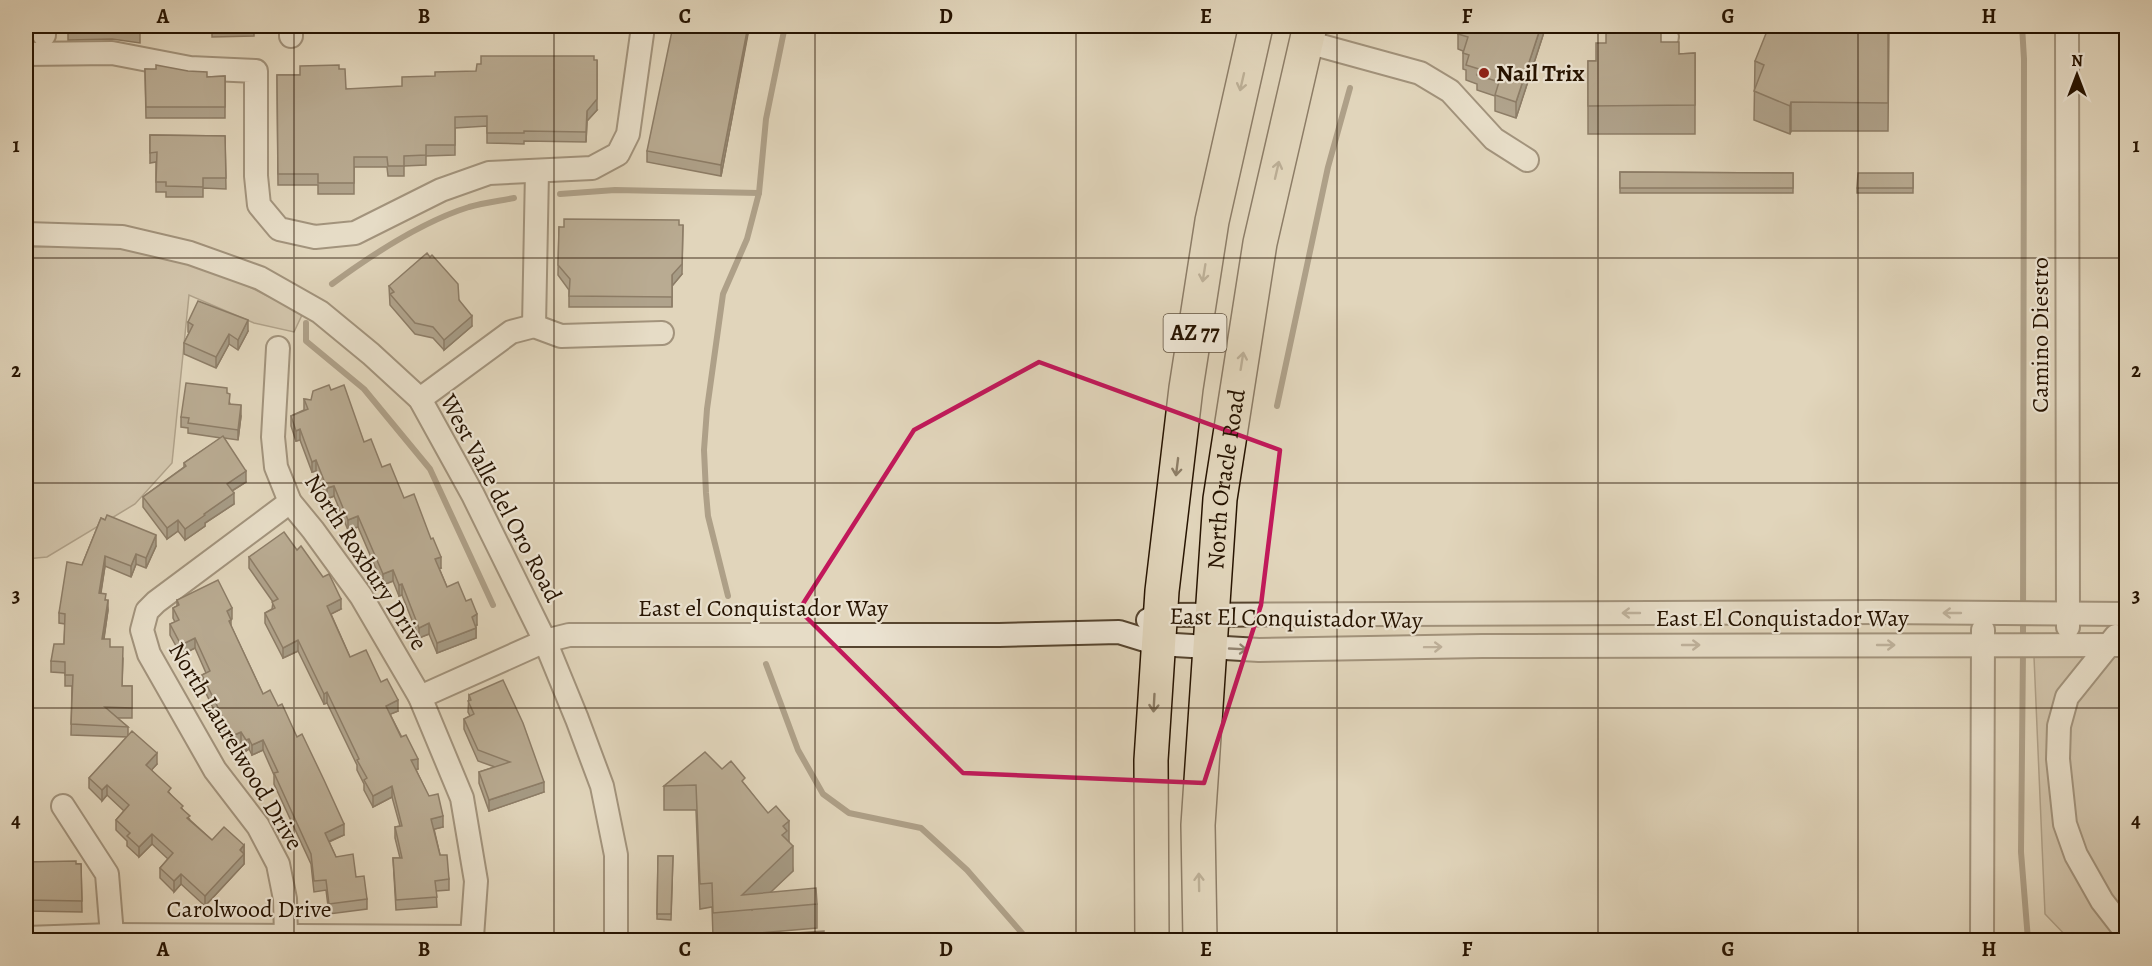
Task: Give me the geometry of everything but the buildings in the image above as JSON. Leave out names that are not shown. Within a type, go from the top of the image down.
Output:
[{"type":"highway","name":"North Oracle Road","points":[[1152,940],[1151,760],[1159,630],[1186,388],[1212,220],[1256,26]]},
{"type":"highway","name":"North Oracle Road","points":[[1200,940],[1198,825],[1220,499],[1258,255],[1308,34]]},
{"type":"street","points":[[1633,26],[1667,37]]},
{"type":"street","name":"Camino Diestro","points":[[2067,26],[2068,645]]},
{"type":"street","points":[[26,54],[112,53],[190,68],[256,70],[256,176],[260,205],[279,229],[315,237],[355,233],[441,190],[489,173],[592,168],[618,154],[628,134],[642,34]]},
{"type":"street","points":[[1308,34],[1420,73],[1450,91],[1494,139],[1527,160]]},
{"type":"street","points":[[534,326],[537,171]]},
{"type":"street","name":"West Valle del Oro Road","points":[[26,234],[122,237],[189,253],[260,278],[320,312],[420,399],[473,495],[545,641],[578,719],[602,786],[616,855],[616,940]]},
{"type":"street","points":[[420,399],[511,332],[534,326],[561,336],[662,333]]},
{"type":"street","name":"North Roxbury Drive","points":[[278,348],[273,437],[276,467],[290,502],[362,596],[420,697],[462,798],[476,881],[472,937]]},
{"type":"street","name":"North Laurelwood Drive","points":[[286,936],[285,899],[278,864],[258,826],[215,770],[149,654],[137,618],[165,594],[290,502]]},
{"type":"street","points":[[1480,613],[1482,646]]},
{"type":"street","points":[[1982,940],[1983,613]]},
{"type":"street","name":"East El Conquistador Way","points":[[1119,632],[1159,630],[1213,615],[2067,613]]},
{"type":"street","points":[[2067,613],[2127,614]]},
{"type":"street","points":[[2127,623],[2118,645],[2067,697],[2059,726],[2058,759],[2065,824],[2076,855],[2103,901],[2127,932]]},
{"type":"street","name":"East El Conquistador Way","points":[[1159,630],[1210,647],[1259,650],[1482,646],[2068,645]]},
{"type":"street","name":"East el Conquistador Way","points":[[420,697],[545,641],[569,634],[999,635],[1119,632]]},
{"type":"street","points":[[2068,645],[2118,645]]},
{"type":"street","points":[[63,806],[107,874],[112,935]]},
{"type":"street","name":"Carolwood Drive","points":[[26,938],[112,935],[472,937]]},
{"type":"highlighted area","points":[[1039,362],[1280,450],[1261,605],[1204,783],[963,773],[799,610],[914,430]]},
{"type":"shaded area","points":[[26,247],[99,247],[153,254],[230,278],[302,315],[294,332],[254,323],[189,295],[172,463],[135,504],[47,557],[26,559]]},
{"type":"shaded area","points":[[2034,657],[2126,657],[2126,940],[2070,940],[2045,914]]},
{"type":"waterway","points":[[728,596],[708,516],[704,450],[707,409],[723,294],[747,239],[759,193],[766,119],[785,26]]},
{"type":"waterway","points":[[2022,26],[2024,59],[2023,640]]},
{"type":"waterway","points":[[1277,406],[1328,167],[1350,88]]},
{"type":"waterway","points":[[560,194],[615,190],[759,193]]},
{"type":"waterway","points":[[332,284],[380,251],[434,221],[469,207],[514,198]]},
{"type":"waterway","points":[[306,323],[306,341],[364,389],[430,469],[493,605]]},
{"type":"waterway","points":[[2023,650],[2021,852],[2028,940]]},
{"type":"waterway","points":[[766,664],[798,750],[823,794],[849,813],[921,828],[967,870],[1028,940]]},
{"type":"place","name":"Nail Trix","points":[[1484,73]]}]
